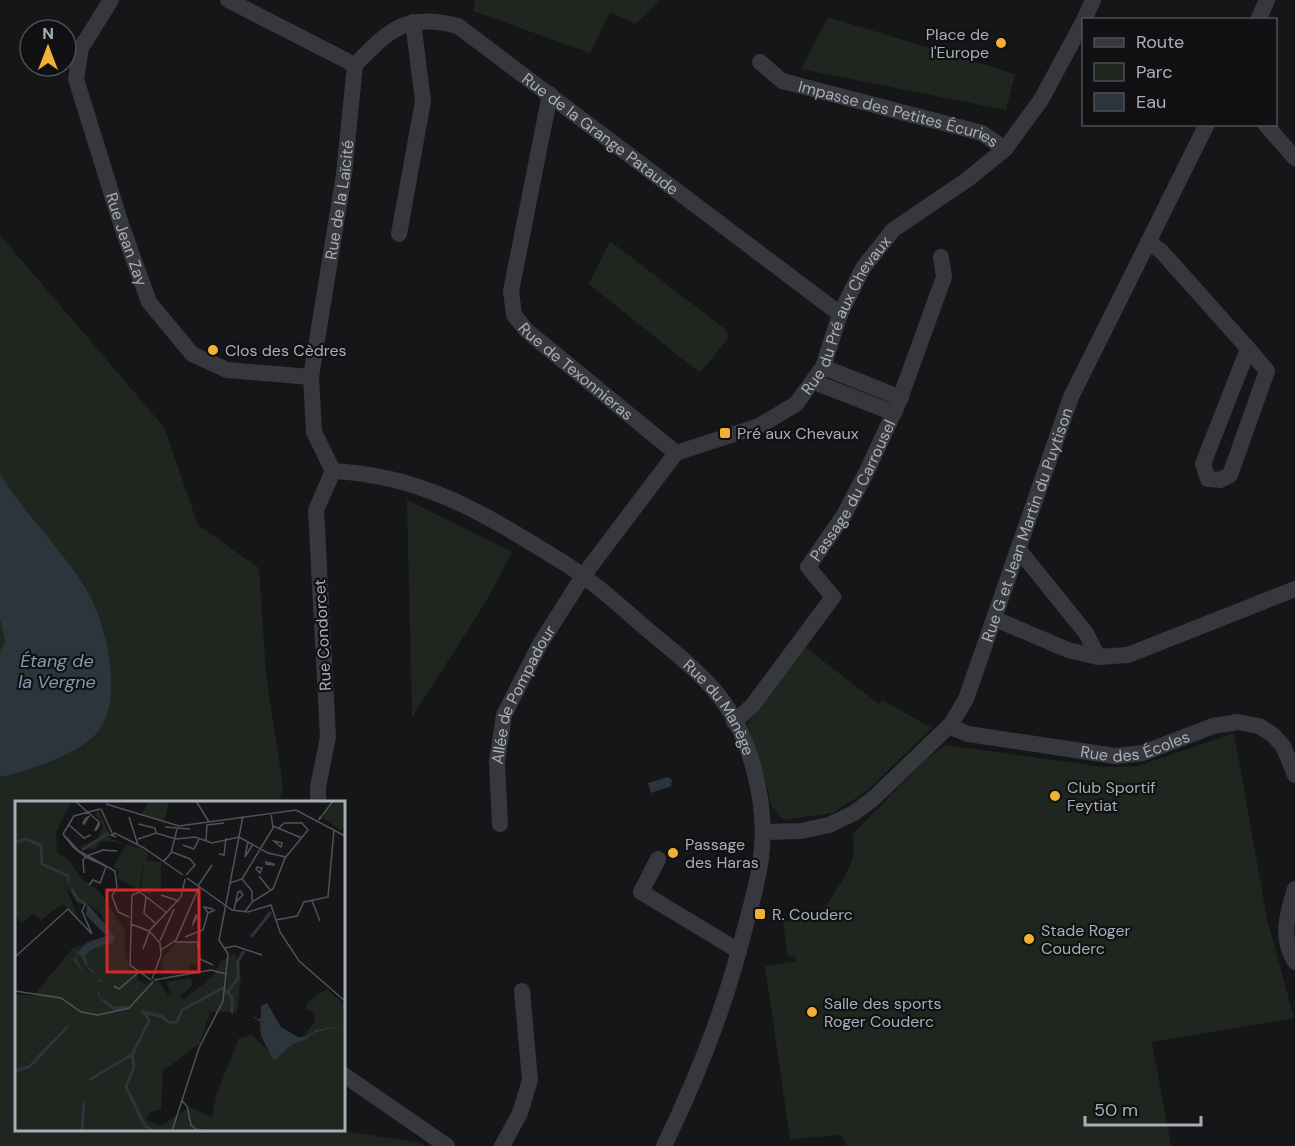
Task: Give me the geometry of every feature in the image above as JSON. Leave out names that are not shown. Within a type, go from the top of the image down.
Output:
[{"type":"street","name":"Rue Jean Zay","points":[[111,0],[81,48],[75,79],[148,302],[192,354],[227,370],[311,377]]},
{"type":"street","points":[[228,0],[355,65]]},
{"type":"street","name":"Rue du Pré aux Chevaux","points":[[1085,18],[1093,0]]},
{"type":"street","points":[[1259,18],[1267,0]]},
{"type":"street","name":"Rue de la Grange Pataude","points":[[355,65],[382,37],[399,25],[441,21],[458,26],[840,314]]},
{"type":"street","points":[[399,234],[423,101],[413,22]]},
{"type":"street","name":"Rue du Pré aux Chevaux","points":[[676,453],[759,426],[796,404],[823,368],[840,314],[863,268],[893,230],[968,179],[1005,149],[1041,100],[1082,24]]},
{"type":"street","name":"Impasse des Petites Écuries","points":[[760,62],[782,81],[982,133],[1005,149]]},
{"type":"street","name":"Rue de la Laïcité","points":[[333,471],[314,432],[311,377],[344,174],[355,65]]},
{"type":"street","name":"Rue de Texonnieras","points":[[550,94],[511,291],[514,315],[527,331],[676,453]]},
{"type":"street","name":"Rue G et Jean Martin du Puytison","points":[[763,832],[801,831],[838,823],[874,798],[951,724],[966,699],[1071,397],[1206,126]]},
{"type":"street","points":[[1267,126],[1295,158]]},
{"type":"street","points":[[1148,242],[1161,251],[1248,349],[1267,371],[1230,475],[1220,480],[1208,479],[1203,464],[1248,349]]},
{"type":"street","name":"Passage du Carrousel","points":[[734,722],[753,706],[833,597],[807,567],[844,515],[897,406],[944,277],[941,257]]},
{"type":"street","points":[[823,368],[897,406]]},
{"type":"street","points":[[814,382],[897,406]]},
{"type":"street","points":[[583,576],[676,453]]},
{"type":"street","name":"Rue du Manège","points":[[333,471],[371,473],[412,483],[485,515],[583,576],[696,670],[717,693],[734,722],[753,771],[760,801],[763,832],[755,889],[729,993],[664,1146]]},
{"type":"street","name":"Rue Condorcet","points":[[318,801],[318,787],[328,737],[316,510],[333,471]]},
{"type":"street","points":[[1019,550],[1086,633],[1098,657]]},
{"type":"street","name":"Allée de Pompadour","points":[[500,824],[497,761],[504,715],[540,644],[583,576]]},
{"type":"street","points":[[995,619],[1068,650],[1098,657],[1128,655],[1295,589]]},
{"type":"street","name":"Rue des Écoles","points":[[951,724],[968,734],[1115,756],[1143,753],[1213,726],[1238,722],[1259,726],[1273,735],[1283,746],[1295,775]]},
{"type":"street","points":[[658,859],[641,892],[739,951]]},
{"type":"street","points":[[1295,890],[1285,923],[1289,953],[1295,962]]},
{"type":"street","points":[[502,1146],[520,1113],[530,1080],[522,991]]},
{"type":"street","points":[[345,1076],[447,1146]]},
{"type":"green space","points":[[475,0],[660,0],[635,24],[610,12],[590,53],[473,11]]},
{"type":"green space","points":[[828,17],[1015,74],[1006,110],[801,69]]},
{"type":"green space","points":[[0,235],[164,427],[198,525],[259,568],[266,674],[283,787],[279,801],[15,801],[15,1131],[344,1131],[421,1143],[424,1146],[0,1146]]},
{"type":"green space","points":[[610,241],[725,329],[729,337],[700,373],[589,284]]},
{"type":"green space","points":[[407,500],[512,552],[487,600],[412,717]]},
{"type":"green space","points":[[805,647],[879,704],[882,700],[932,728],[867,791],[833,813],[784,820],[774,810],[771,803],[747,724]]},
{"type":"green space","name":"Stade Roger Couderc","points":[[1234,733],[1267,919],[1294,1018],[1152,1042],[1171,1146],[847,1146],[841,1135],[790,1139],[765,966],[796,961],[795,956],[788,957],[783,922],[818,917],[849,867],[853,857],[852,835],[925,760],[946,745],[1104,767],[1138,766]]},
{"type":"water","name":"Étang de la Vergne","points":[[0,474],[85,587],[93,602],[106,640],[111,682],[110,702],[105,720],[96,734],[87,742],[51,761],[0,777],[0,651],[5,642],[0,618]]},
{"type":"water","points":[[668,777],[672,780],[671,786],[651,793],[648,783]]},
{"type":"place","name":"Place de l'Europe","points":[[1001,43]]},
{"type":"place","name":"Clos des Cèdres","points":[[213,350]]},
{"type":"place","name":"Pré aux Chevaux","points":[[725,433]]},
{"type":"place","name":"Club Sportif Feytiat","points":[[1055,796]]},
{"type":"place","name":"Passage des Haras","points":[[673,853]]},
{"type":"place","name":"R. Couderc","points":[[760,914]]},
{"type":"place","name":"Stade Roger Couderc","points":[[1029,939]]},
{"type":"place","name":"Salle des sports Roger Couderc","points":[[812,1012]]}]
